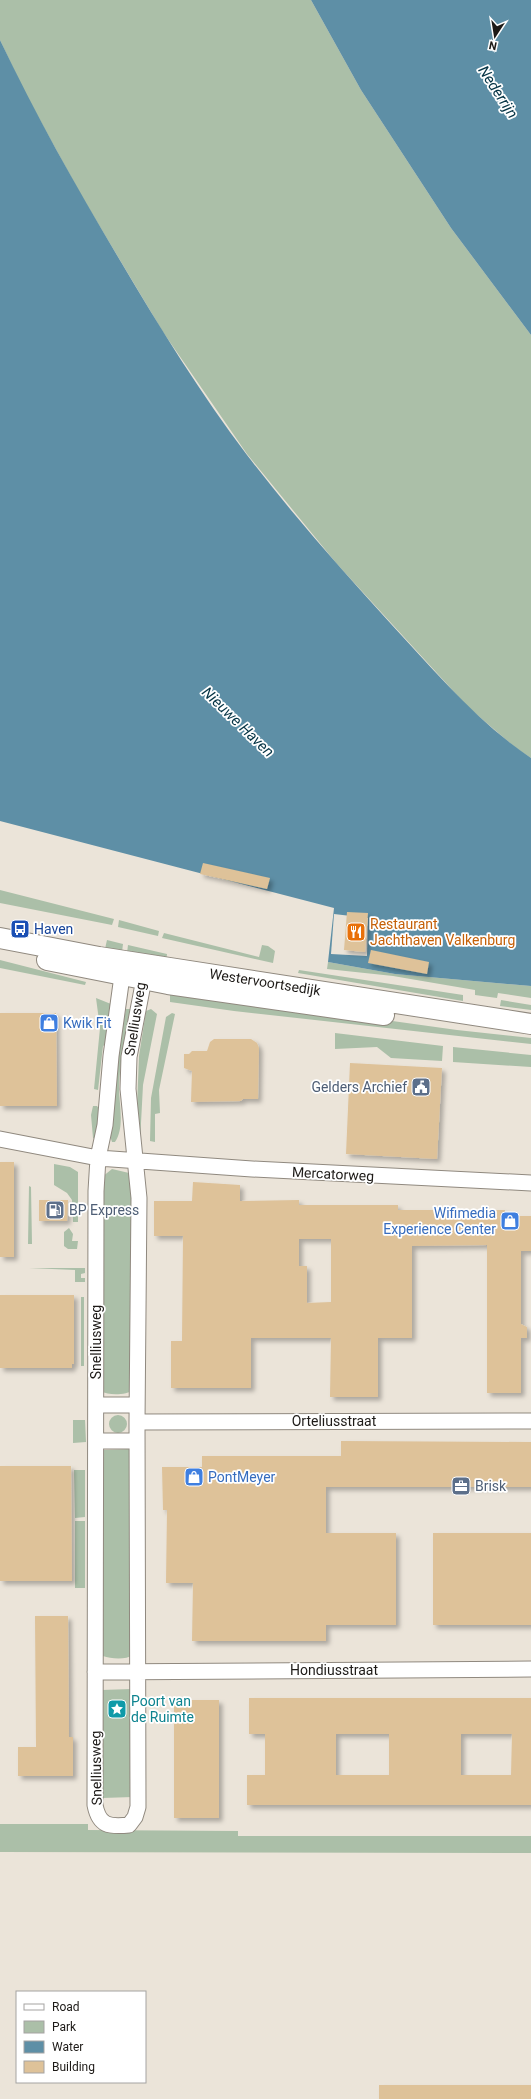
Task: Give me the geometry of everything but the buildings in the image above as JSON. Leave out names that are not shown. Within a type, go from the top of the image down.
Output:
[{"type":"main road","name":"Westervoortsedijk","points":[[0,938],[134,972],[531,1024]]},
{"type":"main road","name":"Westervoortsedijk","points":[[0,949],[428,1022],[531,1034]]},
{"type":"street","name":"Snelliusweg","points":[[134,972],[128,1088],[139,1198],[137,1405],[138,1807],[135,1817],[129,1824],[118,1826],[106,1824],[98,1817],[95,1805],[96,1191],[98,1158],[105,1125],[111,1056],[134,972]]},
{"type":"street","points":[[0,1139],[98,1158],[136,1161]]},
{"type":"street","name":"Mercatorweg","points":[[136,1161],[378,1177],[531,1183]]},
{"type":"street","points":[[96,1405],[137,1405]]},
{"type":"street","name":"Orteliusstraat","points":[[137,1422],[531,1422]]},
{"type":"street","points":[[96,1441],[137,1441]]},
{"type":"street","name":"Hondiusstraat","points":[[138,1671],[531,1669]]},
{"type":"street","points":[[95,1672],[138,1671]]},
{"type":"green space","points":[[0,0],[311,0],[361,90],[451,228],[531,335],[531,758],[516,748],[468,707],[337,564],[247,454],[163,332],[81,195],[24,91],[0,40]]},
{"type":"green space","points":[[0,890],[114,919],[112,925],[0,903]]},
{"type":"green space","points":[[119,920],[159,931],[158,936],[118,927]]},
{"type":"green space","points":[[164,933],[259,957],[262,945],[268,946],[275,951],[273,963],[162,938]]},
{"type":"green space","points":[[107,940],[123,944],[122,952],[127,953],[128,945],[167,954],[166,963],[104,953]]},
{"type":"green space","points":[[0,960],[86,982],[85,985],[0,968]]},
{"type":"green space","points":[[328,962],[395,974],[531,986],[531,998],[498,993],[497,998],[475,995],[475,990],[393,976],[327,969]]},
{"type":"green space","points":[[299,970],[463,995],[463,1001],[298,973]]},
{"type":"green space","points":[[170,990],[457,1030],[531,1038],[531,1044],[234,1011],[170,1002]]},
{"type":"green space","points":[[96,998],[111,1004],[110,1041],[103,1046],[98,1090],[94,1089],[100,1028]]},
{"type":"green space","points":[[501,1000],[531,1005],[531,1010],[500,1006]]},
{"type":"green space","points":[[126,1009],[130,1009],[123,1048],[119,1087],[121,1122],[118,1136],[115,1142],[112,1142],[109,1133],[119,1046]]},
{"type":"green space","points":[[151,1009],[157,1014],[143,1085],[140,1142],[136,1132],[139,1056],[146,1011]]},
{"type":"green space","points":[[172,1013],[175,1014],[159,1090],[160,1113],[155,1114],[155,1142],[150,1141],[151,1098],[166,1017]]},
{"type":"green space","points":[[335,1033],[443,1046],[442,1061],[391,1058],[377,1047],[335,1049]]},
{"type":"green space","points":[[453,1047],[531,1055],[531,1067],[453,1062]]},
{"type":"green space","points":[[93,1106],[97,1106],[100,1110],[95,1139],[93,1138],[91,1115]]},
{"type":"green space","points":[[54,1164],[70,1167],[78,1172],[78,1222],[73,1222],[72,1200],[67,1193],[54,1185]]},
{"type":"green space","points":[[112,1169],[129,1173],[133,1180],[134,1390],[127,1393],[118,1394],[108,1394],[101,1391],[102,1177]]},
{"type":"green space","points":[[29,1186],[31,1187],[32,1244],[28,1244]]},
{"type":"green space","points":[[69,1228],[73,1234],[72,1241],[78,1241],[77,1249],[68,1249],[64,1246],[64,1232]]},
{"type":"green space","points":[[29,1268],[85,1268],[85,1273],[81,1274],[81,1278],[85,1278],[85,1282],[75,1282],[75,1270]]},
{"type":"green space","points":[[81,1297],[84,1297],[84,1366],[81,1366]]},
{"type":"green space","points":[[114,1415],[122,1415],[127,1420],[125,1431],[122,1433],[114,1433],[109,1428],[109,1420]]},
{"type":"green space","points":[[73,1420],[85,1420],[86,1442],[73,1443]]},
{"type":"green space","points":[[131,1449],[133,1655],[126,1658],[110,1658],[103,1656],[101,1651],[101,1454],[104,1450]]},
{"type":"green space","points":[[74,1470],[85,1470],[85,1517],[75,1518]]},
{"type":"green space","points":[[75,1521],[85,1521],[85,1588],[75,1588]]},
{"type":"green space","points":[[132,1689],[133,1797],[102,1798],[101,1690]]},
{"type":"green space","points":[[0,1824],[88,1824],[88,1830],[238,1831],[238,1836],[531,1836],[531,1853],[0,1852]]},
{"type":"water","name":"Nederrijn","points":[[311,0],[531,0],[531,335],[451,228],[361,90]]},
{"type":"water","name":"Nieuwe Haven","points":[[0,40],[28,97],[58,152],[136,287],[197,385],[247,455],[281,499],[317,541],[440,678],[511,744],[531,758],[531,986],[395,974],[328,962],[334,908],[0,821]]},
{"type":"pier","points":[[334,914],[368,918],[367,956],[331,954]]},
{"type":"place","name":"Haven","points":[[20,929]]},
{"type":"place","name":"Restaurant Jachthaven Valkenburg","points":[[356,932]]},
{"type":"place","name":"Kwik Fit","points":[[49,1023]]},
{"type":"place","name":"Gelders Archief","points":[[421,1087]]},
{"type":"place","name":"BP Express","points":[[55,1210]]},
{"type":"place","name":"Wifimedia Experience Center","points":[[510,1221]]},
{"type":"place","name":"PontMeyer","points":[[194,1477]]},
{"type":"place","name":"Brisk","points":[[461,1486]]},
{"type":"place","name":"Poort van de Ruimte","points":[[117,1709]]}]
